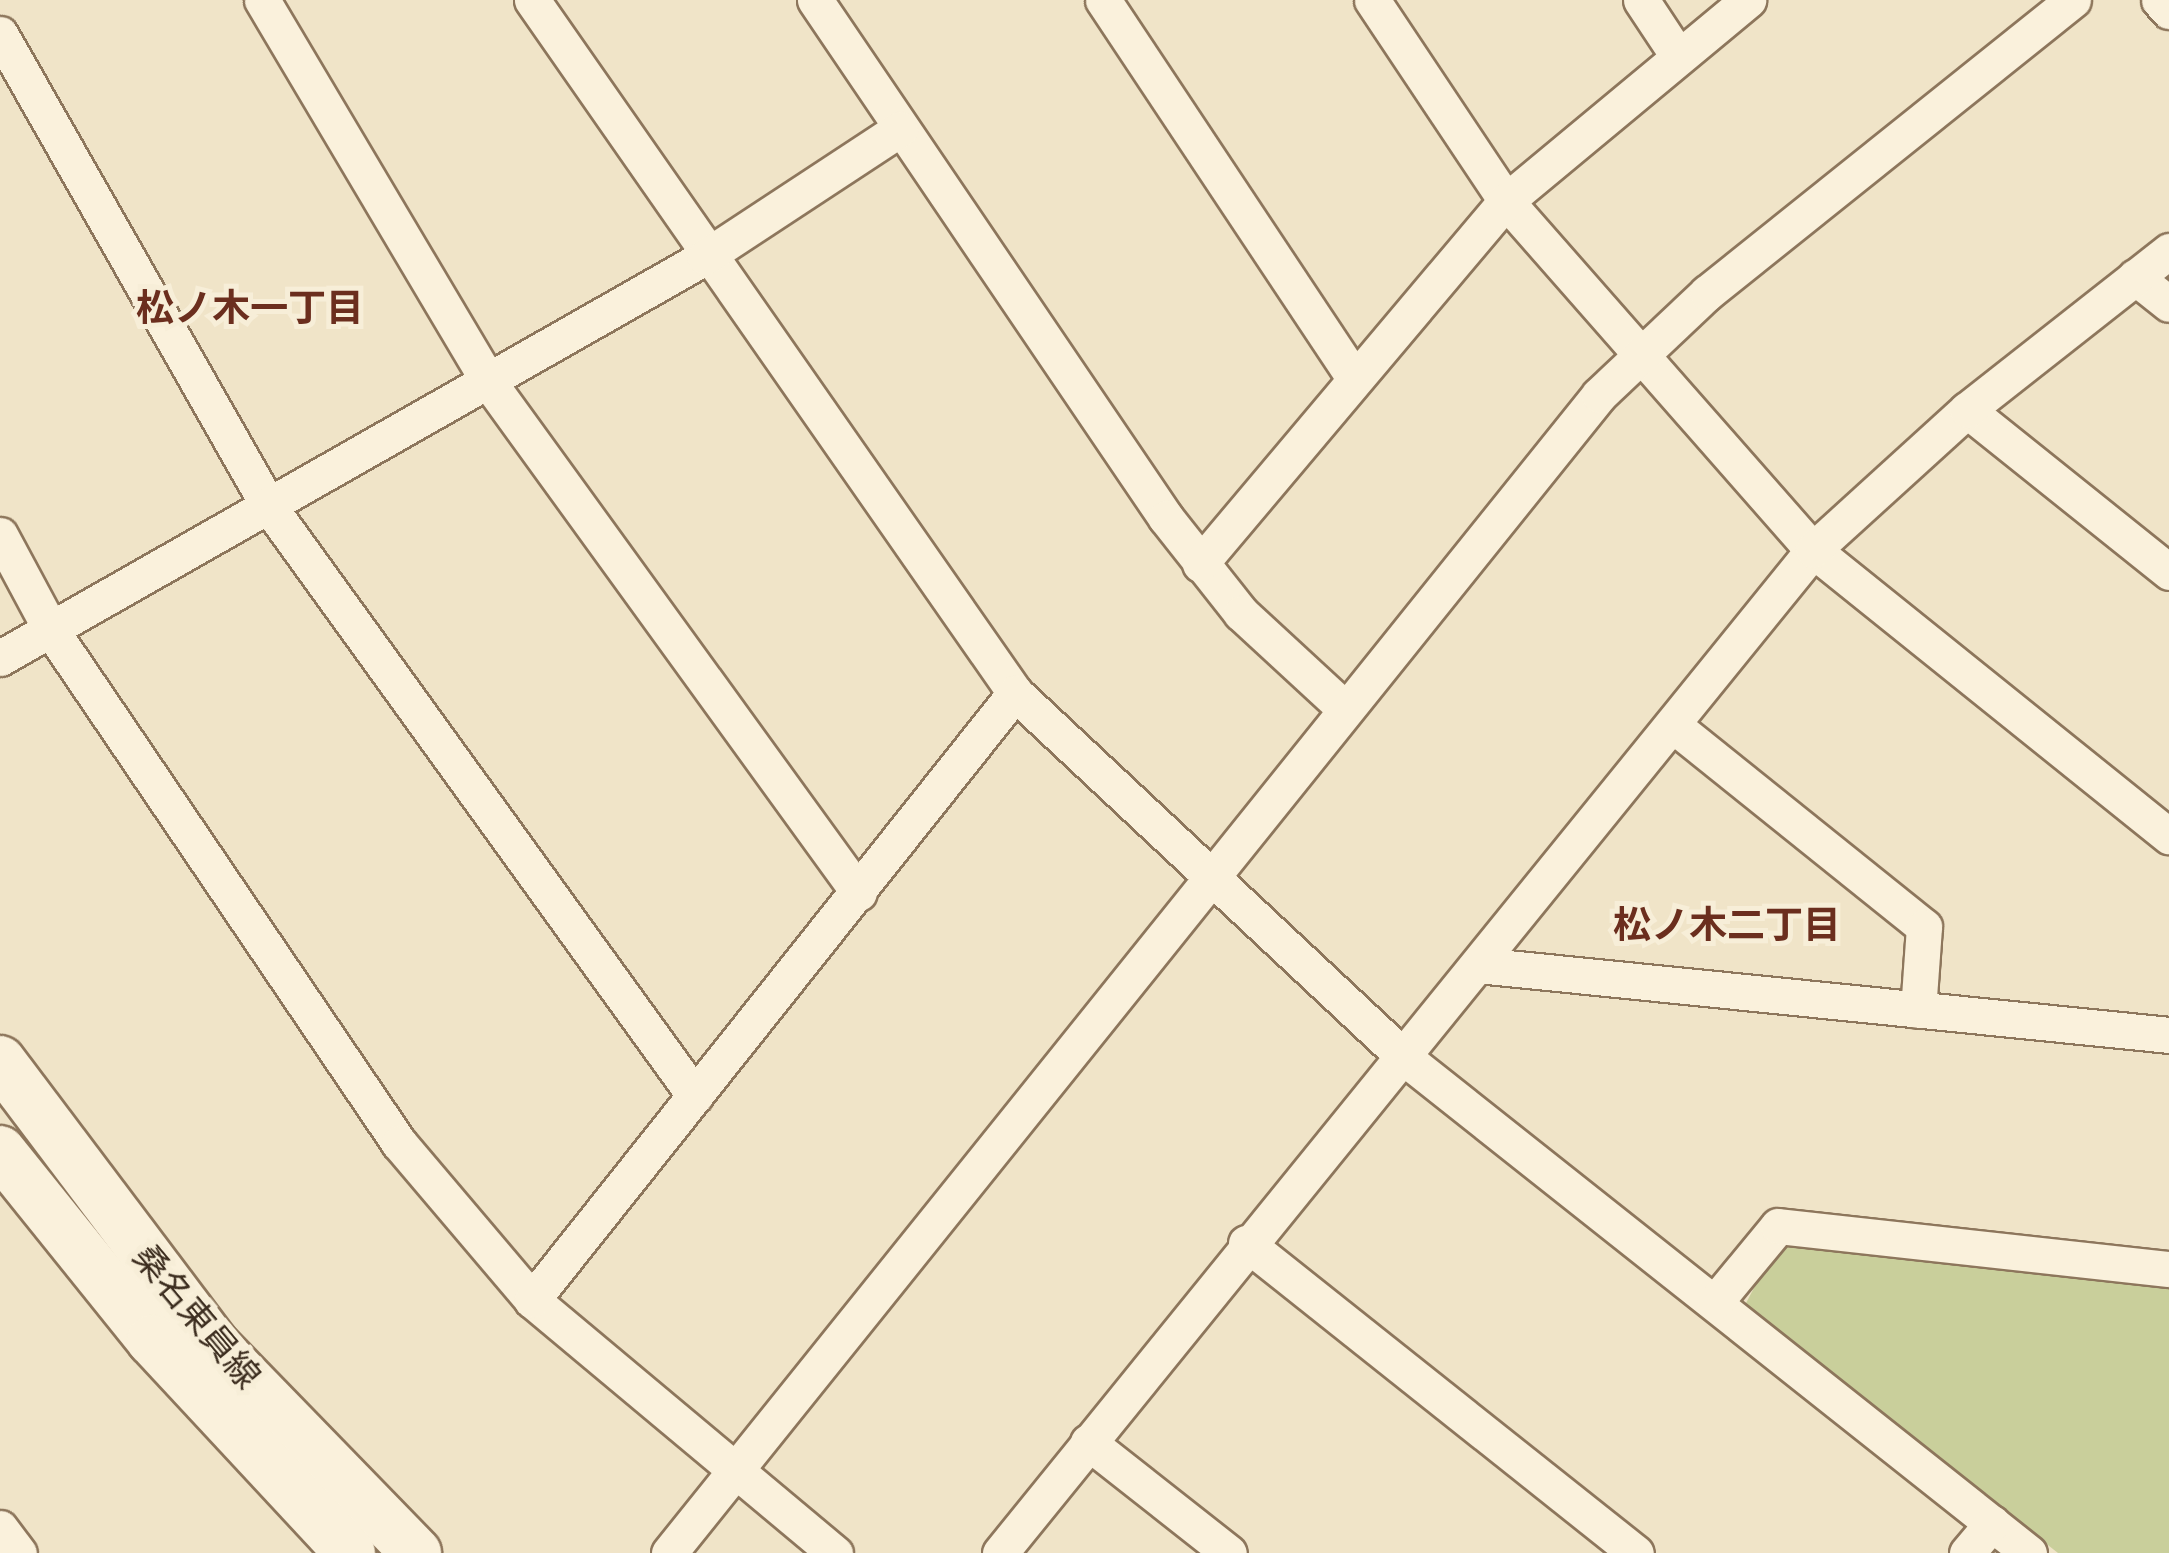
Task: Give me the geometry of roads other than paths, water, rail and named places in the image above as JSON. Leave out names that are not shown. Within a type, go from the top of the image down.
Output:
[{"type":"main road","name":"桑名東員線","points":[[0,1061],[214,1345],[416,1553]]},
{"type":"main road","name":"桑名東員線","points":[[0,1151],[152,1340],[350,1553]]},
{"type":"street","points":[[262,0],[488,381],[859,893]]},
{"type":"street","points":[[532,0],[705,257],[1015,693],[1406,1059],[1716,1300],[2029,1553]]},
{"type":"street","points":[[815,0],[1200,564],[1342,707]]},
{"type":"street","points":[[1103,0],[1352,374]]},
{"type":"street","points":[[1372,0],[1506,201],[1813,550],[2169,836]]},
{"type":"street","points":[[1641,0],[1678,56]]},
{"type":"street","points":[[1200,564],[1352,374],[1506,201],[1748,0]]},
{"type":"street","points":[[669,1553],[1342,707],[1639,353],[2073,0]]},
{"type":"street","points":[[2160,0],[2169,11]]},
{"type":"street","points":[[0,34],[268,505],[695,1096]]},
{"type":"street","points":[[0,658],[705,257],[900,128]]},
{"type":"street","points":[[1000,1553],[1246,1243],[1406,1059],[1813,550],[1967,410],[2169,250]]},
{"type":"street","points":[[2135,277],[2169,304]]},
{"type":"street","points":[[1967,410],[2169,572]]},
{"type":"street","points":[[0,536],[51,630],[346,1078],[532,1300],[732,1473],[836,1553]]},
{"type":"street","points":[[532,1300],[1015,693]]},
{"type":"street","points":[[1672,725],[1924,927],[1918,1010]]},
{"type":"street","points":[[1478,965],[2169,1034]]},
{"type":"street","points":[[1716,1300],[1778,1226],[2169,1270]]},
{"type":"street","points":[[1246,1243],[1636,1553]]},
{"type":"street","points":[[1088,1442],[1228,1553]]},
{"type":"street","points":[[1967,1553],[1992,1522]]},
{"type":"street","points":[[0,1528],[19,1553]]},
{"type":"district","name":"松ノ木一丁目","points":[[250,309]]},
{"type":"district","name":"松ノ木二丁目","points":[[1727,926]]}]
